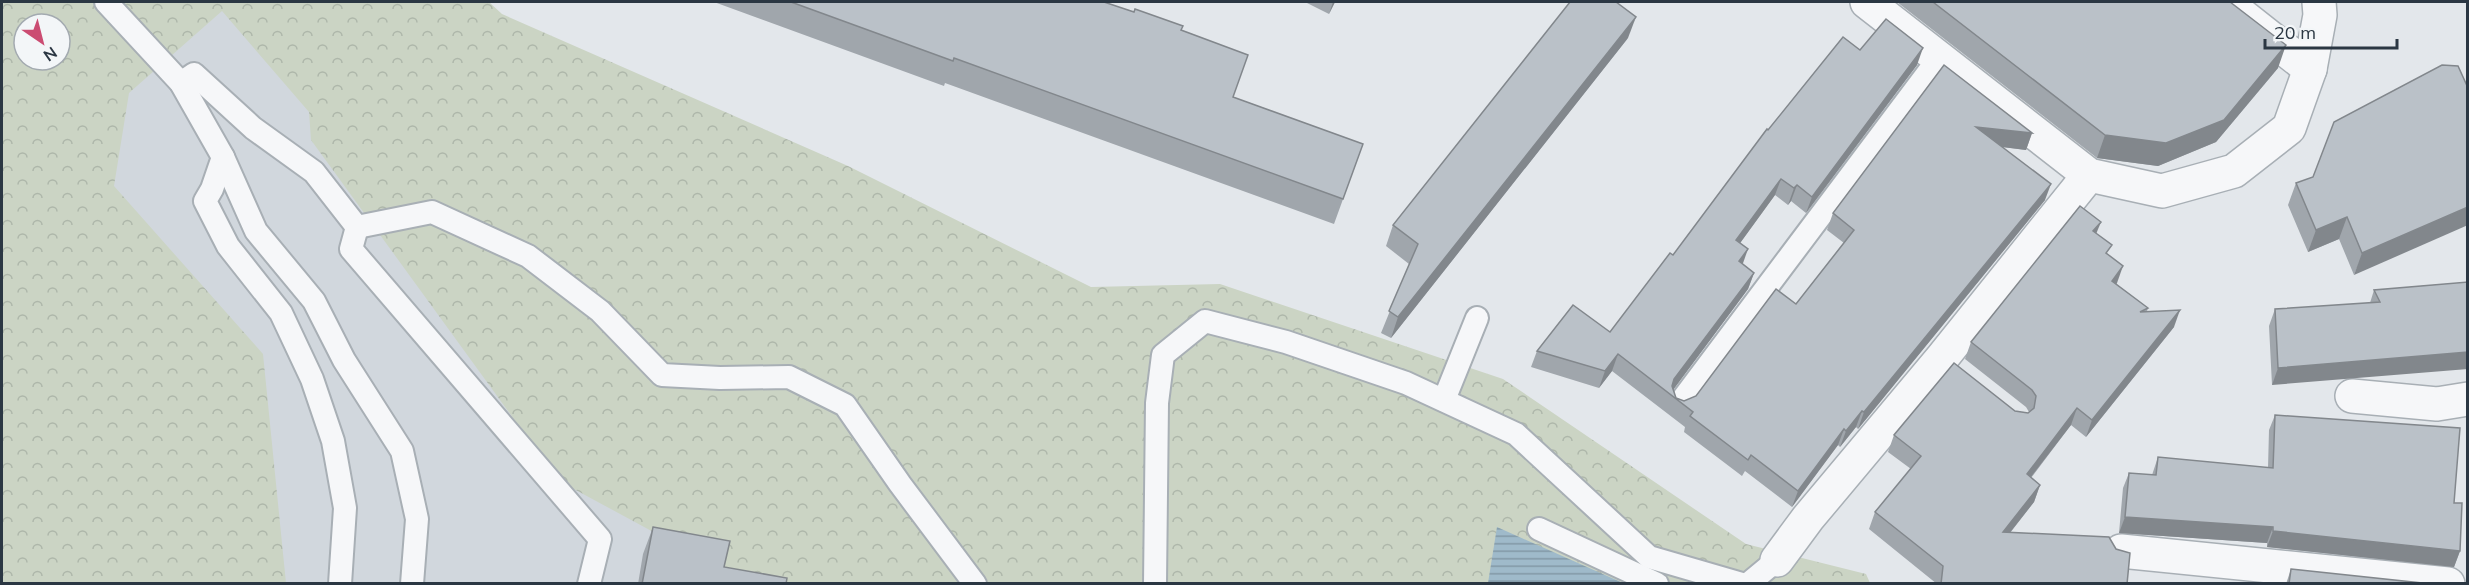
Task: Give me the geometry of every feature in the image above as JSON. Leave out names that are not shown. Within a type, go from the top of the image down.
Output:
[{"type":"street","points":[[1867,2],[2089,175],[2162,191],[2234,171],[2289,128],[2310,69],[2320,15],[2319,2]]},
{"type":"street","points":[[2225,2],[2310,69]]},
{"type":"street","points":[[1777,560],[1808,518],[1951,365],[2089,175]]},
{"type":"street","points":[[2352,396],[2437,404],[2468,399]]},
{"type":"street","points":[[2121,551],[2255,574],[2448,584]]},
{"type":"lane","points":[[106,2],[181,83],[223,157],[256,231],[314,301],[344,360],[402,451],[417,519],[412,584]]},
{"type":"lane","points":[[1679,404],[1939,58]]},
{"type":"lane","points":[[181,83],[194,74],[253,128],[314,172],[357,227]]},
{"type":"lane","points":[[223,157],[212,189],[205,201],[228,246],[281,313],[312,379],[333,441],[345,508],[340,584]]},
{"type":"lane","points":[[357,227],[432,212],[528,256],[600,311],[662,375],[720,378],[789,377],[844,405],[975,584]]},
{"type":"lane","points":[[357,227],[351,249],[600,539],[589,584]]},
{"type":"lane","points":[[1444,400],[1477,318]]},
{"type":"lane","points":[[1155,584],[1156,403],[1163,355],[1205,321],[1297,346],[1406,383],[1516,434],[1650,556],[1742,584]]},
{"type":"lane","points":[[1539,529],[1657,584]]},
{"type":"lane","points":[[1748,584],[1777,560]]},
{"type":"shaded area","points":[[219,2],[790,583],[104,583],[53,75],[60,72],[72,72],[72,67]]},
{"type":"green space","points":[[2,2],[489,2],[502,14],[848,166],[1091,287],[1220,284],[1503,379],[1746,544],[1866,574],[1870,583],[731,583],[720,568],[559,481],[311,140],[309,112],[222,11],[129,93],[114,186],[263,354],[286,583],[2,583]]},
{"type":"water","points":[[1497,527],[1623,583],[1488,583]]},
{"type":"building","points":[[791,2],[1104,2],[1134,12],[1135,9],[1183,26],[1181,30],[1248,55],[1233,97],[1363,144],[1343,199],[954,58],[953,61]]},
{"type":"building","points":[[1570,2],[1616,2],[1636,17],[1398,317],[1389,311],[1418,244],[1393,225]]},
{"type":"building","points":[[1933,2],[2230,2],[2286,45],[2224,120],[2166,143],[2105,135]]},
{"type":"building","points":[[1886,19],[1923,48],[1812,197],[1797,185],[1794,188],[1781,179],[1736,240],[1748,249],[1739,261],[1754,273],[1674,379],[1672,386],[1676,398],[1684,401],[1696,396],[1776,289],[1796,304],[1854,230],[1833,213],[1944,65],[2032,133],[1976,127],[2051,184],[1864,412],[1862,411],[1846,431],[1844,429],[1798,491],[1751,455],[1748,460],[1690,416],[1693,412],[1618,354],[1605,371],[1537,351],[1573,305],[1610,332],[1670,253],[1673,255],[1767,129],[1843,37],[1860,50]]},
{"type":"building","points":[[2442,65],[2458,66],[2468,88],[2468,207],[2362,253],[2347,217],[2316,230],[2296,183],[2313,177],[2334,122]]},
{"type":"building","points":[[2080,206],[2101,222],[2093,231],[2112,245],[2106,253],[2123,266],[2112,281],[2148,308],[2140,312],[2180,310],[2092,420],[2077,408],[2027,474],[2040,485],[2003,532],[2109,537],[2116,549],[2130,553],[2127,584],[1941,584],[1943,566],[1875,512],[1921,456],[1894,435],[1954,363],[2015,411],[2028,413],[2034,408],[2036,396],[2032,390],[1971,342]]},
{"type":"building","points":[[2468,282],[2468,352],[2278,368],[2275,309],[2380,302],[2374,290]]},
{"type":"building","points":[[2275,415],[2460,428],[2454,503],[2462,503],[2460,551],[2273,531],[2273,527],[2125,517],[2129,473],[2156,475],[2158,457],[2273,468]]},
{"type":"building","points":[[653,527],[730,541],[724,567],[787,578],[786,584],[642,584]]},
{"type":"building","points":[[2291,569],[2422,583],[2422,584],[2289,584]]}]
